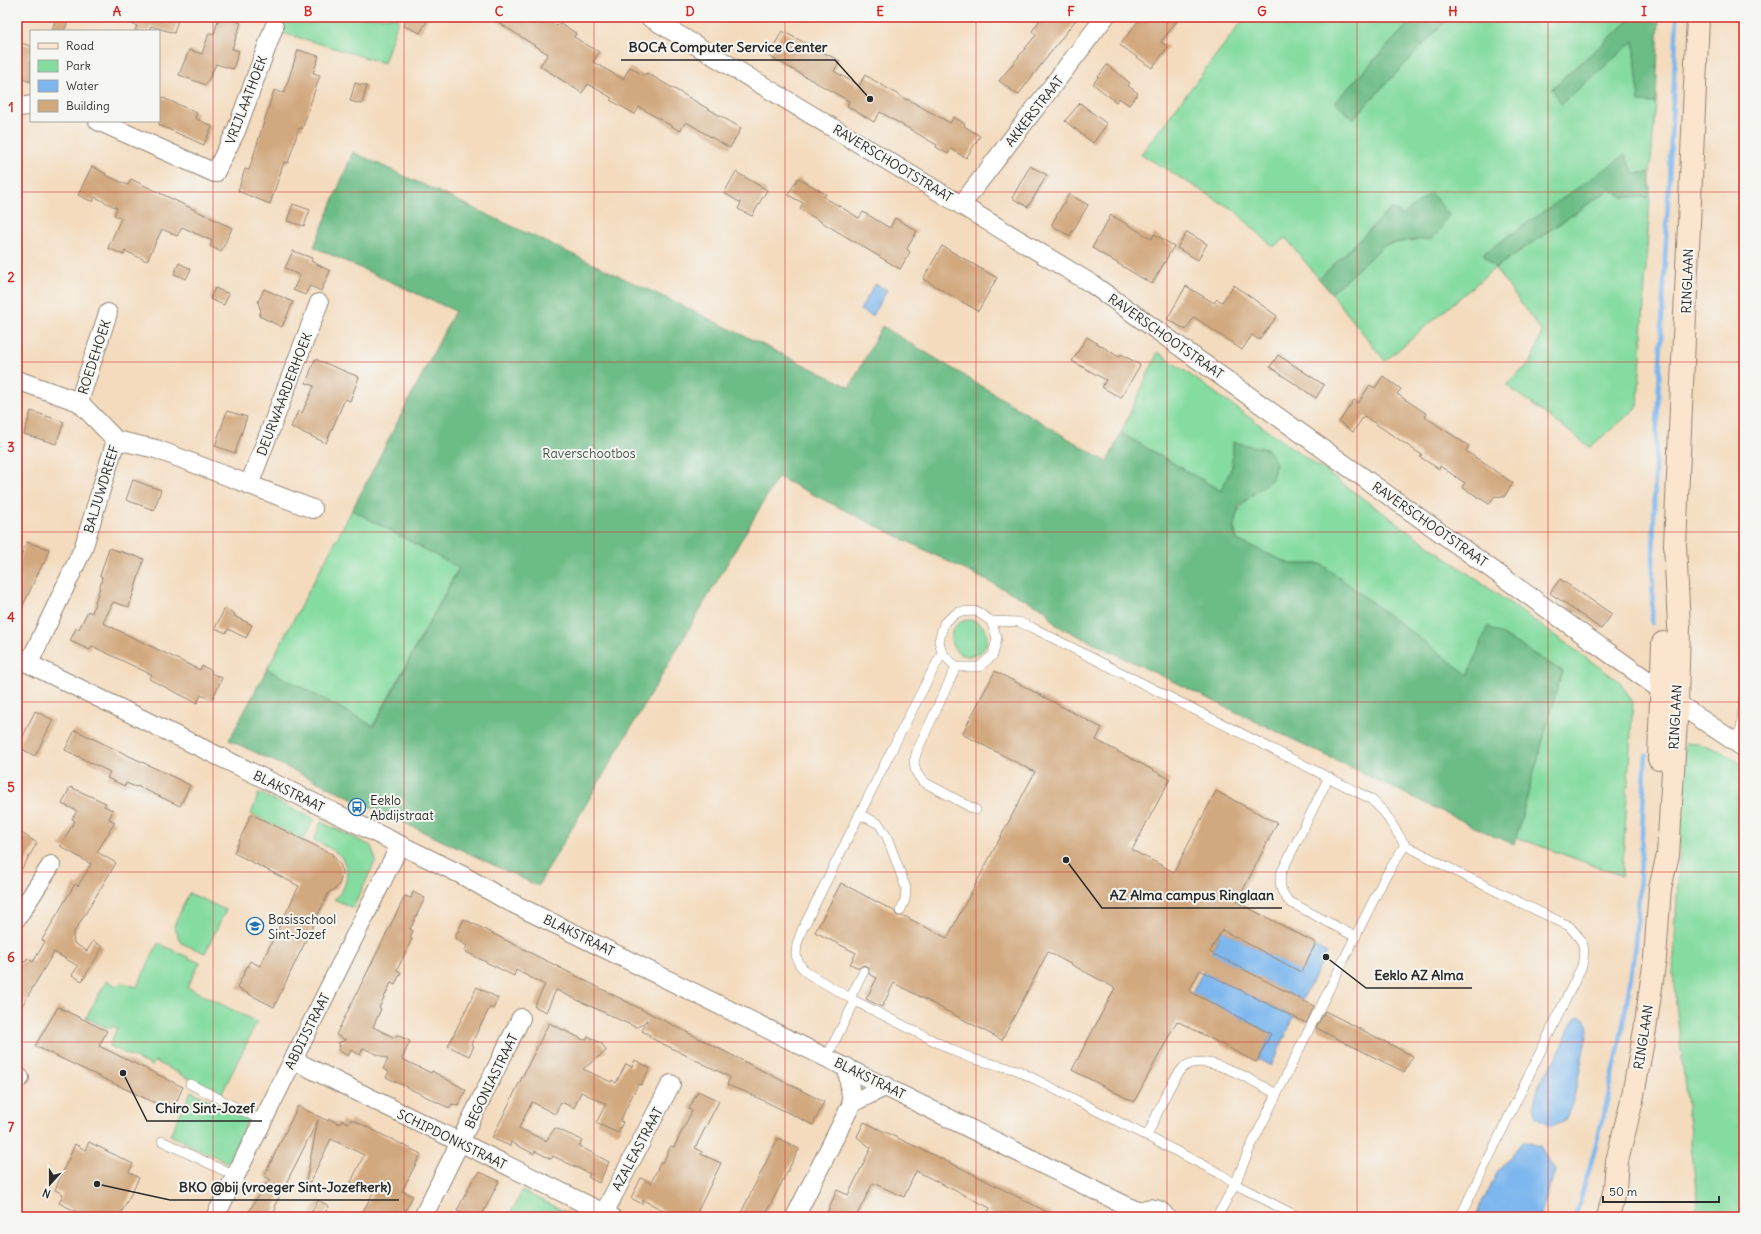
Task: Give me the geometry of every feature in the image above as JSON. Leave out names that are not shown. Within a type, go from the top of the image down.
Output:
[{"type":"main road","name":"RINGLAAN","points":[[1660,888],[1668,855],[1669,696],[1663,643],[1675,545],[1698,17]]},
{"type":"main road","name":"RINGLAAN","points":[[1608,1217],[1615,1188],[1617,1162],[1632,1100],[1646,1030],[1655,958],[1660,888],[1657,855],[1660,721],[1669,696],[1679,626],[1675,545]]},
{"type":"main road","name":"RINGLAAN","points":[[1595,1217],[1605,1186],[1617,1162]]},
{"type":"street","name":"RAVERSCHOOTSTRAAT","points":[[649,17],[962,204],[1092,284],[1739,745]]},
{"type":"street","name":"AKKERSTRAAT","points":[[962,204],[1105,17]]},
{"type":"street","name":"VRIJLAATHOEK","points":[[100,122],[215,173],[236,131],[274,27]]},
{"type":"street","points":[[17,108],[30,105]]},
{"type":"street","name":"DEURWAARDERHOEK","points":[[249,485],[318,303]]},
{"type":"street","name":"ROEDEHOEK","points":[[79,402],[108,312]]},
{"type":"street","points":[[17,380],[79,402],[116,440]]},
{"type":"street","name":"BALJUWDREEF","points":[[23,661],[82,549],[116,440],[156,449],[313,509]]},
{"type":"street","name":"BLAKSTRAAT","points":[[23,661],[462,875],[504,899],[827,1056],[1140,1215]]},
{"type":"street","name":"ABDIJSTRAAT","points":[[215,1217],[400,845]]},
{"type":"street","points":[[17,918],[23,893],[51,865]]},
{"type":"street","name":"BEGONIASTRAAT","points":[[424,1217],[521,1018]]},
{"type":"street","name":"SCHIPDONKSTRAAT","points":[[293,1060],[460,1144],[608,1215]]},
{"type":"street","points":[[795,1217],[852,1103],[847,1067]]},
{"type":"street","name":"AZALEASTRAAT","points":[[608,1215],[671,1084]]},
{"type":"street","points":[[852,1103],[887,1086]]},
{"type":"street","points":[[1140,1215],[1148,1208],[1154,1208],[1159,1209],[1166,1217]]},
{"type":"lane","points":[[976,611],[990,621],[997,638],[993,655],[979,667],[956,667],[942,653],[939,641],[944,623],[958,612],[976,611]]},
{"type":"lane","points":[[990,621],[1019,622],[1034,628],[1371,799],[1384,812],[1405,845],[1461,874],[1569,926],[1579,937],[1585,948],[1582,966],[1460,1217]]},
{"type":"lane","points":[[942,653],[888,755],[796,944],[796,955],[799,964],[806,973],[852,1000],[973,1059],[1017,1070],[1219,1172],[1235,1184],[1298,1217]]},
{"type":"lane","points":[[956,667],[917,751],[914,762],[916,772],[922,781],[976,810]]},
{"type":"lane","points":[[1739,745],[1744,699]]},
{"type":"lane","points":[[1329,777],[1281,874],[1280,884],[1283,895],[1290,902],[1356,937]]},
{"type":"lane","points":[[859,814],[879,824],[887,837],[906,888],[905,900],[900,911]]},
{"type":"lane","points":[[1217,1217],[1235,1184],[1249,1150],[1276,1094],[1386,877],[1405,845]]},
{"type":"lane","points":[[827,1056],[864,971]]},
{"type":"lane","points":[[1147,1136],[1174,1081],[1184,1067],[1197,1062],[1217,1064],[1276,1094]]},
{"type":"lane","points":[[190,1084],[263,1121]]},
{"type":"lane","points":[[162,1141],[235,1176]]},
{"type":"green space","points":[[285,17],[399,17],[384,63],[280,32]]},
{"type":"green space","points":[[1245,17],[1415,17],[1335,102],[1353,119],[1449,17],[1628,17],[1629,21],[1552,88],[1561,103],[1634,40],[1639,102],[1656,103],[1650,173],[1634,173],[1625,155],[1385,361],[1331,293],[1384,245],[1407,241],[1402,216],[1392,208],[1319,279],[1286,238],[1273,247],[1235,211],[1141,154]]},
{"type":"green space","points":[[1415,17],[1449,17],[1353,119],[1335,102]]},
{"type":"green space","points":[[1628,17],[1659,17],[1656,103],[1639,102],[1634,41],[1561,104],[1552,88],[1629,21]]},
{"type":"green space","name":"Raverschootbos","points":[[353,152],[664,297],[850,387],[882,326],[1107,462],[1121,433],[1221,491],[1232,467],[1233,442],[1267,449],[1276,463],[1272,479],[1239,506],[1233,528],[1237,540],[1290,564],[1321,564],[1468,675],[1488,626],[1562,671],[1514,844],[1493,836],[1056,625],[1046,610],[778,477],[538,886],[229,740],[267,669],[374,726],[459,568],[352,510],[455,311],[314,247]]},
{"type":"green space","points":[[1625,155],[1634,173],[1650,173],[1650,197],[1623,197],[1610,189],[1495,268],[1483,254]]},
{"type":"green space","points":[[1610,189],[1623,197],[1650,197],[1638,407],[1590,447],[1506,385],[1531,362],[1542,332],[1495,268]]},
{"type":"green space","points":[[1431,193],[1449,215],[1433,239],[1384,245],[1331,293],[1319,279],[1392,208],[1402,216]]},
{"type":"green space","points":[[1158,352],[1620,682],[1633,702],[1622,876],[1516,837],[1562,670],[1468,676],[1321,564],[1290,564],[1237,540],[1235,520],[1238,511],[1249,498],[1272,479],[1234,443],[1232,467],[1221,491],[1121,433]]},
{"type":"green space","points":[[352,510],[459,567],[373,726],[267,669]]},
{"type":"green space","points":[[973,620],[982,625],[986,631],[986,645],[982,651],[973,656],[965,656],[956,651],[952,645],[951,634],[956,625],[962,621]]},
{"type":"green space","points":[[1685,743],[1702,745],[1716,749],[1730,756],[1744,766],[1744,1217],[1699,1217],[1673,976]]},
{"type":"green space","points":[[259,793],[314,819],[303,840],[251,814]]},
{"type":"green space","points":[[321,822],[371,846],[376,860],[353,908],[334,899],[345,885],[347,874],[346,868],[344,862],[338,854],[332,849],[314,840]]},
{"type":"green space","points":[[189,893],[226,910],[205,953],[181,943],[174,926]]},
{"type":"green space","points":[[158,943],[200,963],[187,987],[257,1022],[221,1095],[155,1061],[152,1066],[109,1046],[117,1028],[111,1026],[109,1029],[86,1018],[107,980],[116,986],[121,983],[137,987]]},
{"type":"green space","points":[[191,1091],[248,1119],[228,1163],[170,1135]]},
{"type":"green space","points":[[522,1191],[577,1217],[509,1217]]},
{"type":"water","points":[[875,284],[887,290],[872,316],[860,310]]},
{"type":"water","points":[[1222,930],[1300,971],[1314,946],[1327,953],[1302,1000],[1211,953]]},
{"type":"water","points":[[1203,971],[1294,1017],[1271,1066],[1258,1059],[1271,1034],[1192,993]]},
{"type":"water","points":[[1581,1016],[1587,1024],[1588,1030],[1573,1102],[1565,1120],[1551,1126],[1536,1117],[1533,1106],[1539,1085],[1562,1047],[1569,1027],[1575,1019]]},
{"type":"water","points":[[1523,1141],[1540,1146],[1555,1171],[1540,1217],[1475,1217],[1497,1173]]},
{"type":"building","points":[[56,17],[70,17],[64,30],[52,30]]},
{"type":"building","points":[[118,17],[179,17],[174,33],[151,26],[149,30],[135,30],[137,26]]},
{"type":"building","points":[[409,17],[429,17],[420,33],[404,26]]},
{"type":"building","points":[[490,17],[543,17],[557,26],[559,23],[576,33],[574,37],[599,52],[593,62],[623,79],[630,67],[643,75],[647,73],[741,128],[730,148],[686,122],[680,131],[639,107],[635,114],[610,100],[612,98],[588,84],[582,93],[540,66],[548,54]]},
{"type":"building","points":[[1042,17],[1078,17],[1018,95],[999,81],[1036,35],[1032,31]]},
{"type":"building","points":[[1141,17],[1180,17],[1161,42],[1168,47],[1152,68],[1120,45]]},
{"type":"building","points":[[228,18],[241,23],[232,49],[239,51],[233,69],[216,64],[206,85],[179,75],[189,50],[202,54],[209,33],[214,34],[218,20]]},
{"type":"building","points":[[782,31],[840,61],[834,71],[859,86],[865,75],[950,123],[954,117],[965,124],[964,126],[980,136],[966,158],[951,149],[948,154],[936,147],[937,145],[880,112],[874,122],[847,106],[849,101],[769,56]]},
{"type":"building","points":[[21,43],[30,46],[30,82],[17,77],[17,54]]},
{"type":"building","points":[[298,50],[319,56],[313,73],[320,75],[302,129],[299,128],[288,163],[284,162],[270,204],[238,191],[245,169],[249,170],[274,90],[284,93]]},
{"type":"building","points":[[1107,65],[1130,83],[1128,86],[1138,93],[1129,105],[1119,98],[1116,102],[1093,84]]},
{"type":"building","points":[[355,83],[367,86],[362,104],[350,101]]},
{"type":"building","points":[[160,96],[197,113],[195,118],[212,126],[204,145],[159,125]]},
{"type":"building","points":[[1080,103],[1107,124],[1093,143],[1065,121]]},
{"type":"building","points":[[92,166],[106,174],[105,175],[128,185],[131,179],[232,228],[221,252],[210,246],[212,241],[182,227],[177,236],[162,229],[147,261],[125,251],[124,255],[108,248],[121,218],[114,215],[117,208],[95,197],[93,202],[78,195]]},
{"type":"building","points":[[1030,166],[1047,175],[1028,207],[1012,198]]},
{"type":"building","points":[[736,172],[767,190],[752,216],[738,209],[741,203],[724,193]]},
{"type":"building","points":[[798,178],[826,194],[824,197],[859,218],[863,212],[890,228],[895,218],[917,231],[907,249],[910,252],[900,269],[800,209],[803,203],[788,195]]},
{"type":"building","points":[[1069,194],[1088,205],[1070,236],[1051,225]]},
{"type":"building","points":[[293,204],[310,210],[304,226],[287,221]]},
{"type":"building","points":[[1111,215],[1152,239],[1154,234],[1174,246],[1152,284],[1092,248]]},
{"type":"building","points":[[1187,232],[1207,244],[1198,260],[1177,248]]},
{"type":"building","points":[[942,246],[997,278],[978,311],[923,279]]},
{"type":"building","points":[[293,251],[312,258],[311,261],[330,271],[321,291],[310,286],[305,295],[293,290],[300,276],[285,268]]},
{"type":"building","points":[[179,263],[191,269],[186,279],[174,274]]},
{"type":"building","points":[[1234,285],[1277,316],[1259,340],[1252,335],[1242,350],[1194,317],[1186,330],[1167,319],[1186,286],[1214,303],[1217,299],[1222,302]]},
{"type":"building","points":[[215,288],[229,294],[224,305],[210,299]]},
{"type":"building","points":[[264,289],[293,302],[282,327],[259,316],[261,311],[258,302]]},
{"type":"building","points":[[1087,337],[1119,357],[1121,354],[1140,365],[1121,398],[1102,387],[1106,380],[1072,361]]},
{"type":"building","points":[[1278,355],[1324,385],[1316,398],[1270,367]]},
{"type":"building","points":[[315,359],[359,377],[350,401],[345,399],[326,443],[291,427],[298,411],[302,413],[314,386],[306,383]]},
{"type":"building","points":[[1383,376],[1401,389],[1397,394],[1427,414],[1425,417],[1469,446],[1466,451],[1513,483],[1504,497],[1495,496],[1489,504],[1462,487],[1465,483],[1440,466],[1439,469],[1420,457],[1422,455],[1364,416],[1353,432],[1339,422],[1354,400],[1358,403],[1370,385],[1375,388]]},
{"type":"building","points":[[31,411],[64,422],[56,444],[24,434]]},
{"type":"building","points":[[227,411],[247,417],[235,453],[215,446]]},
{"type":"building","points":[[133,480],[161,490],[154,510],[126,500]]},
{"type":"building","points":[[26,542],[49,549],[44,564],[43,563],[17,618],[17,568]]},
{"type":"building","points":[[109,548],[144,559],[129,607],[113,602],[103,623],[200,670],[202,666],[212,671],[211,673],[222,678],[212,700],[201,695],[197,703],[149,679],[152,675],[92,646],[90,650],[70,641],[76,628],[79,629],[88,611],[92,613],[101,583],[102,577],[100,576]]},
{"type":"building","points":[[1560,579],[1612,614],[1601,629],[1550,593]]},
{"type":"building","points":[[225,608],[235,614],[234,616],[252,625],[246,638],[228,629],[226,633],[215,628]]},
{"type":"building","points":[[995,671],[1102,728],[1096,740],[1170,779],[1132,850],[1174,872],[1216,791],[1277,823],[1237,902],[1316,943],[1301,972],[1222,930],[1210,952],[1314,1006],[1306,1023],[1200,970],[1189,991],[1271,1034],[1256,1062],[1177,1021],[1134,1102],[1072,1070],[1115,988],[1048,952],[1002,1040],[894,983],[882,1007],[866,999],[877,978],[869,974],[869,967],[863,965],[859,968],[850,964],[856,953],[815,932],[841,883],[894,911],[897,916],[904,916],[947,938],[1035,772],[962,734]]},
{"type":"building","points":[[35,711],[53,720],[35,756],[18,747]]},
{"type":"building","points":[[75,730],[190,785],[180,806],[137,786],[136,787],[126,783],[125,786],[107,778],[110,772],[65,750]]},
{"type":"building","points":[[70,787],[106,803],[104,806],[113,810],[109,819],[115,822],[97,852],[116,863],[73,934],[74,943],[87,951],[93,941],[103,947],[82,981],[72,975],[78,966],[54,952],[17,1014],[17,968],[22,960],[25,962],[27,958],[33,962],[45,942],[42,940],[75,884],[78,886],[91,864],[60,846],[75,821],[72,819],[77,811],[62,804]]},
{"type":"building","points":[[251,814],[332,854],[341,866],[342,875],[340,882],[336,889],[329,892],[274,1007],[237,988],[250,961],[260,966],[299,886],[234,853]]},
{"type":"building","points":[[17,830],[37,843],[17,877]]},
{"type":"building","points":[[413,892],[425,898],[410,929],[413,931],[410,937],[412,939],[397,970],[401,972],[395,985],[391,983],[379,1008],[381,1009],[373,1027],[395,1038],[397,1035],[410,1041],[402,1059],[431,1073],[432,1071],[466,1090],[458,1106],[452,1104],[449,1108],[386,1077],[389,1072],[383,1069],[388,1059],[363,1048],[360,1055],[351,1050],[348,1056],[338,1050],[340,1045],[338,1043],[346,1040],[336,1035],[405,896],[411,898]]},
{"type":"building","points":[[464,919],[824,1102],[813,1125],[748,1093],[727,1085],[730,1077],[649,1037],[650,1035],[642,1031],[647,1020],[638,1027],[635,1027],[556,990],[546,1012],[534,1006],[545,985],[516,970],[514,976],[464,951],[467,946],[455,938]]},
{"type":"building","points":[[477,987],[498,998],[493,1009],[490,1007],[471,1044],[474,1046],[469,1056],[448,1046]]},
{"type":"building","points":[[58,1007],[107,1031],[99,1046],[183,1087],[172,1111],[35,1046]]},
{"type":"building","points":[[1325,1011],[1413,1056],[1404,1072],[1316,1028]]},
{"type":"building","points":[[549,1023],[584,1040],[587,1039],[588,1036],[602,1044],[606,1051],[583,1069],[611,1082],[612,1080],[616,1083],[626,1064],[632,1067],[635,1060],[650,1068],[641,1085],[638,1084],[620,1121],[623,1122],[618,1133],[596,1123],[606,1104],[581,1092],[574,1108],[561,1102],[555,1114],[532,1102],[519,1128],[546,1141],[555,1128],[582,1140],[579,1146],[609,1162],[599,1183],[588,1177],[590,1174],[553,1156],[551,1159],[535,1151],[534,1154],[511,1142],[510,1146],[492,1138]]},
{"type":"building","points":[[698,1091],[719,1101],[695,1148],[702,1152],[701,1154],[721,1163],[695,1217],[677,1217],[643,1200],[642,1204],[631,1198],[641,1178],[651,1183],[661,1161],[663,1162],[671,1146],[674,1147],[692,1111],[689,1109]]},
{"type":"building","points":[[298,1106],[328,1121],[329,1119],[340,1124],[342,1120],[349,1123],[351,1119],[421,1154],[402,1191],[413,1196],[402,1217],[360,1217],[373,1193],[351,1182],[364,1155],[331,1139],[310,1182],[306,1181],[318,1120],[274,1207],[276,1208],[272,1217],[246,1217],[264,1185],[271,1180],[264,1176]]},
{"type":"building","points":[[864,1122],[965,1170],[1057,1217],[999,1217],[988,1212],[990,1208],[916,1171],[904,1197],[873,1183],[856,1217],[825,1217],[837,1190],[848,1195],[871,1148],[857,1137]]},
{"type":"building","points":[[778,1138],[799,1149],[764,1217],[739,1217]]},
{"type":"building","points":[[89,1142],[133,1164],[129,1172],[139,1178],[119,1217],[87,1217],[59,1203],[63,1194],[55,1190],[75,1144],[85,1150]]},
{"type":"building","points":[[480,1172],[499,1181],[481,1217],[460,1217],[462,1213],[457,1211],[473,1179]]},
{"type":"building","points":[[318,1200],[329,1206],[323,1217],[309,1217]]},
{"type":"waterway","points":[[1652,623],[1655,465],[1677,17]]},
{"type":"waterway","points":[[1575,1217],[1610,1090],[1628,993],[1636,934],[1640,883],[1646,755]]},
{"type":"place","name":"BOCA Computer Service Center","points":[[870,99]]},
{"type":"place","name":"Eeklo Abdijstraat","points":[[357,807]]},
{"type":"place","name":"AZ Alma campus Ringlaan","points":[[1066,860]]},
{"type":"place","name":"Basisschool Sint-Jozef","points":[[255,926]]},
{"type":"place","name":"Eeklo AZ Alma","points":[[1326,957]]},
{"type":"place","name":"Chiro Sint-Jozef","points":[[123,1073]]},
{"type":"place","name":"BKO @bij (vroeger Sint-Jozefkerk)","points":[[97,1184]]}]
